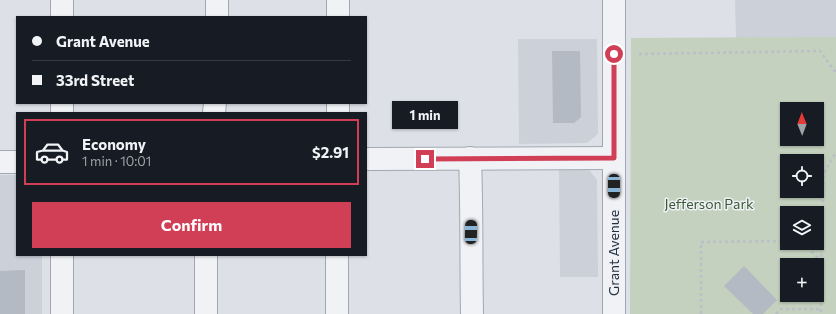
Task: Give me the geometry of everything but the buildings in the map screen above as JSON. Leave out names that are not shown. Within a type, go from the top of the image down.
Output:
[{"type":"street","points":[[62,0],[62,16]]},
{"type":"street","points":[[217,0],[218,16]]},
{"type":"street","points":[[338,0],[338,16]]},
{"type":"street","name":"Grant Avenue","points":[[614,0],[614,314]]},
{"type":"street","points":[[470,158],[472,207],[470,258],[472,314]]},
{"type":"street","points":[[367,159],[614,158]]},
{"type":"street","points":[[0,162],[16,162]]},
{"type":"street","points":[[62,256],[62,314]]},
{"type":"street","points":[[206,256],[206,314]]},
{"type":"street","points":[[337,256],[337,314]]},
{"type":"path","points":[[638,54],[820,51],[836,73]]},
{"type":"path","points":[[823,206],[824,173],[836,152]]},
{"type":"path","points":[[701,314],[701,242],[780,242]]},
{"type":"path","points":[[810,250],[818,258]]},
{"type":"path","points":[[821,302],[821,314]]},
{"type":"path","points":[[776,314],[782,309],[821,309]]},
{"type":"shaded area","points":[[735,0],[836,0],[836,37],[736,38]]},
{"type":"shaded area","points":[[518,39],[597,39],[598,134],[587,143],[519,144]]},
{"type":"shaded area","points":[[559,170],[589,170],[597,180],[598,277],[560,277]]},
{"type":"shaded area","points":[[0,175],[16,175],[16,256],[42,256],[42,314],[0,314]]},
{"type":"green space","name":"Jefferson Park","points":[[836,37],[836,314],[630,314],[631,38]]},
{"type":"route","points":[[425,159],[614,158],[614,54]]}]
